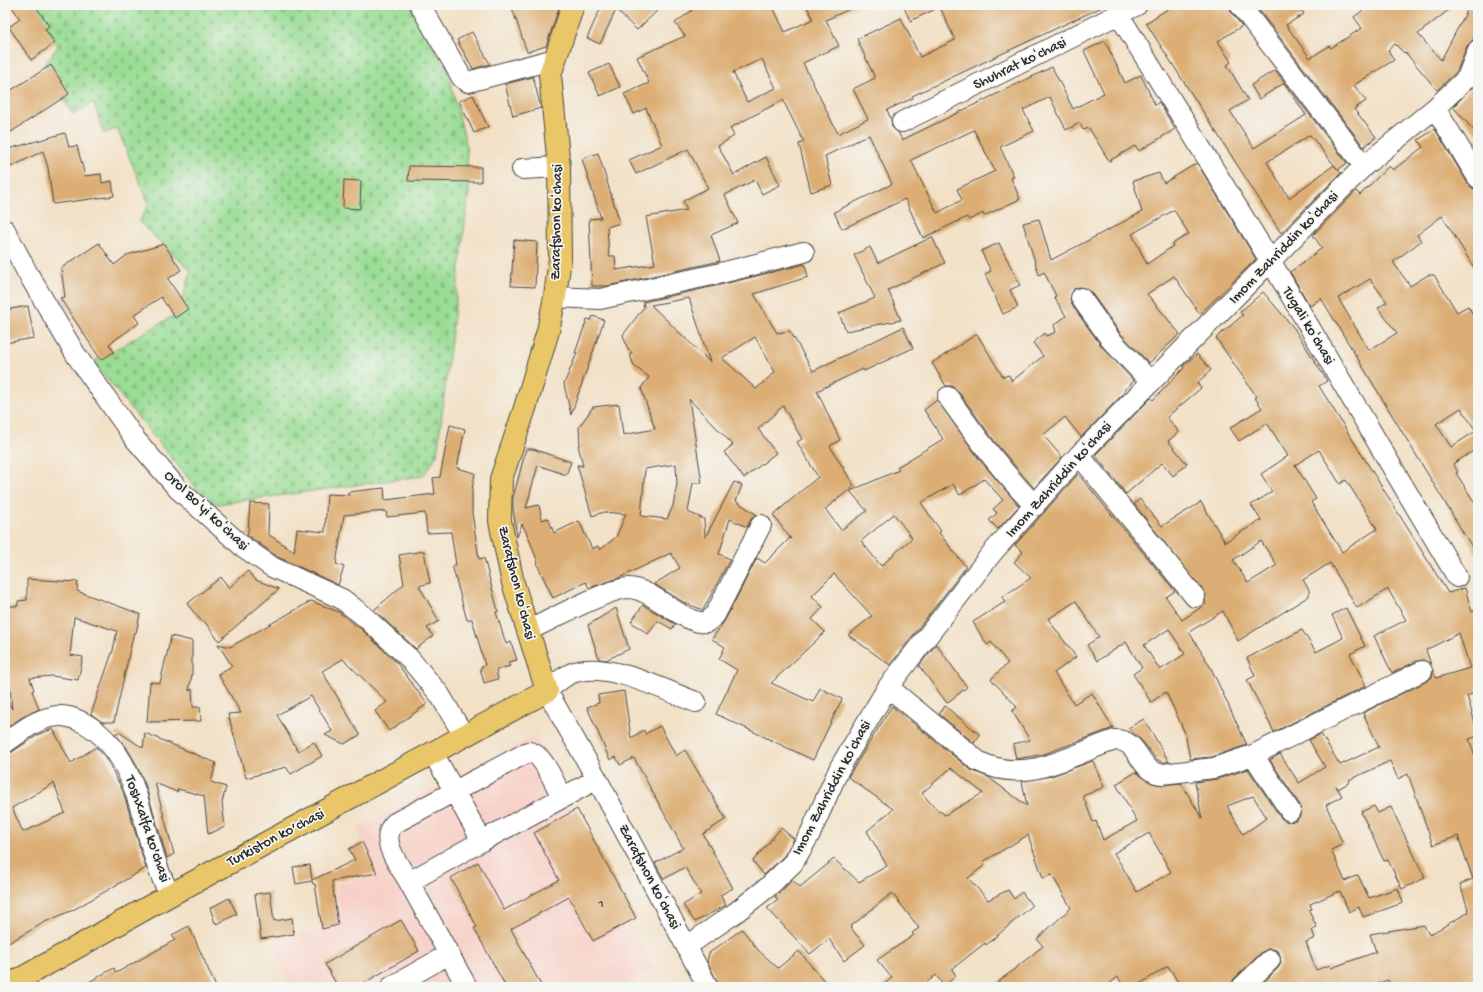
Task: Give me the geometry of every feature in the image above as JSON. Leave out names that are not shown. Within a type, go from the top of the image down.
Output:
[{"type":"main road","name":"Zarafshon koʻchasi","points":[[547,691],[514,584],[500,521],[501,479],[526,408],[548,331],[555,297],[560,258],[559,167],[550,75],[573,5]]},
{"type":"main road","name":"Turkiston ko’chasi","points":[[6,987],[170,895],[547,691]]},
{"type":"street","points":[[420,5],[462,78],[468,82],[555,59]]},
{"type":"street","name":"Shuhrat koʻchasi","points":[[902,122],[1137,5]]},
{"type":"street","points":[[1240,5],[1364,166]]},
{"type":"street","name":"Tugali koʻchasi","points":[[1119,15],[1271,262],[1457,577]]},
{"type":"street","name":"Imom Zahriddin koʻchasi","points":[[687,946],[735,913],[768,887],[793,863],[810,834],[840,767],[888,687],[992,553],[1079,455],[1364,166],[1435,108],[1467,78],[1478,50]]},
{"type":"street","points":[[1435,108],[1478,178]]},
{"type":"street","points":[[522,169],[559,167]]},
{"type":"street","name":"Orol Boʻyi koʻchasi","points":[[5,230],[27,272],[76,355],[134,439],[178,489],[242,546],[266,563],[342,599],[365,617],[409,658],[440,695],[464,736]]},
{"type":"street","points":[[555,297],[600,298],[717,274],[804,252]]},
{"type":"street","points":[[1081,298],[1111,340],[1151,382]]},
{"type":"street","points":[[948,397],[986,451],[1012,483],[1035,506]]},
{"type":"street","points":[[1079,455],[1196,597]]},
{"type":"street","points":[[528,631],[612,591],[629,588],[640,591],[694,621],[707,622],[715,615],[761,525]]},
{"type":"street","points":[[547,691],[571,673],[587,670],[598,670],[627,676],[696,702]]},
{"type":"street","points":[[888,687],[978,761],[1002,770],[1028,771],[1115,740],[1122,740],[1132,746],[1144,766],[1155,774],[1214,768],[1253,755],[1422,670]]},
{"type":"street","name":"Zarafshon koʻchasi","points":[[547,691],[597,779],[708,987]]},
{"type":"street","name":"Toshxalfa ko'chasi","points":[[5,743],[40,720],[62,716],[77,719],[104,737],[126,768],[134,784],[158,868],[170,895]]},
{"type":"street","points":[[467,987],[389,844],[389,830],[395,823],[524,753],[532,752],[544,763],[562,797]]},
{"type":"street","points":[[433,753],[482,841]]},
{"type":"street","points":[[1253,755],[1290,811]]},
{"type":"street","points":[[409,882],[597,779]]},
{"type":"street","points":[[391,987],[449,954]]},
{"type":"street","points":[[1242,987],[1270,960]]},
{"type":"shaded area","points":[[535,735],[655,969],[621,987],[290,987],[286,979],[275,940],[340,927],[336,884],[379,875],[356,829]]},
{"type":"green space","points":[[32,5],[411,5],[449,75],[466,144],[469,190],[437,455],[423,476],[210,505],[93,362],[178,313],[191,271],[139,222],[149,204],[117,128],[104,134],[93,102],[73,115],[44,65],[58,46]]},
{"type":"building","points":[[11,5],[35,5],[49,26],[45,29],[55,43],[31,60],[9,27],[20,19]]},
{"type":"building","points":[[511,5],[560,5],[546,46],[527,52]]},
{"type":"building","points":[[602,5],[663,5],[637,30],[616,10],[600,44],[587,38]]},
{"type":"building","points":[[699,5],[772,5],[785,32],[813,19],[806,5],[858,5],[826,20],[839,46],[803,63],[838,134],[868,119],[853,89],[875,78],[857,39],[901,18],[920,57],[955,40],[940,7],[910,21],[903,5],[1106,5],[912,96],[913,98],[887,110],[891,119],[892,127],[898,132],[902,140],[1052,67],[1073,109],[1104,93],[1084,51],[1105,41],[1125,83],[1141,75],[1155,105],[1159,102],[1175,129],[1139,151],[1135,146],[1109,161],[1089,128],[1083,130],[1080,123],[1066,130],[1050,97],[1023,110],[1034,131],[1000,147],[1014,177],[1011,178],[1020,199],[984,216],[983,213],[969,220],[967,217],[923,238],[905,199],[842,229],[834,212],[892,184],[869,135],[825,156],[832,185],[811,192],[799,144],[804,142],[783,100],[730,128],[734,136],[718,146],[734,175],[766,157],[780,185],[762,194],[755,180],[725,195],[738,223],[711,235],[720,261],[608,286],[592,286],[589,219],[601,218],[582,159],[598,153],[620,223],[607,227],[609,256],[615,256],[616,270],[655,264],[646,217],[687,210],[683,201],[708,188],[688,149],[636,174],[629,160],[662,145],[646,108],[634,114],[624,94],[649,83],[637,57],[685,36],[675,23]],"holes":[[[762,59],[776,88],[747,102],[733,72]],[[974,130],[995,171],[957,189],[962,200],[937,213],[911,160]]]},
{"type":"building","points":[[1174,5],[1229,5],[1231,12],[1242,26],[1218,41],[1231,62],[1227,65],[1248,100],[1230,111],[1254,148],[1306,115],[1284,83],[1259,99],[1251,85],[1275,70],[1347,163],[1338,170],[1341,173],[1281,233],[1146,23]],"holes":[[[1310,135],[1334,165],[1289,198],[1267,162]]]},
{"type":"building","points":[[1255,5],[1297,5],[1304,14],[1286,25],[1310,58],[1329,46],[1331,48],[1362,28],[1354,17],[1370,5],[1455,5],[1418,34],[1441,60],[1470,5],[1478,5],[1478,30],[1473,40],[1467,46],[1457,71],[1437,90],[1405,52],[1404,53],[1395,44],[1388,50],[1394,60],[1354,85],[1366,101],[1354,109],[1376,137],[1364,147]]},
{"type":"building","points":[[472,32],[490,64],[473,69],[457,40]]},
{"type":"building","points":[[609,64],[620,87],[600,96],[589,73]]},
{"type":"building","points":[[51,65],[69,94],[5,136],[5,94]]},
{"type":"building","points":[[533,77],[541,108],[513,116],[505,84]]},
{"type":"building","points":[[1478,81],[1478,135],[1453,107]]},
{"type":"building","points":[[473,95],[488,127],[474,133],[459,101]]},
{"type":"building","points":[[1435,129],[1468,184],[1472,188],[1478,189],[1478,274],[1442,216],[1417,235],[1421,241],[1393,262],[1410,286],[1428,275],[1434,275],[1457,312],[1468,306],[1478,323],[1478,448],[1453,464],[1458,472],[1456,473],[1478,508],[1478,557],[1321,298],[1310,306],[1290,272],[1322,248],[1313,235],[1356,191],[1360,195],[1389,166],[1393,170],[1423,147],[1418,140]],"holes":[[[1370,279],[1387,302],[1378,308],[1397,333],[1369,350],[1338,298]],[[1461,408],[1476,431],[1451,447],[1436,424]]]},
{"type":"building","points":[[65,133],[69,147],[77,146],[85,176],[101,174],[102,183],[112,181],[114,196],[53,204],[48,168],[43,151],[5,170],[5,150]]},
{"type":"building","points":[[1197,163],[1256,259],[1200,314],[1174,276],[1147,294],[1180,334],[1149,363],[1120,333],[1090,291],[1080,287],[1074,289],[1070,299],[1072,305],[1102,347],[1134,381],[1081,437],[1065,417],[1043,435],[1062,457],[1034,488],[998,446],[957,390],[952,386],[946,386],[932,363],[977,334],[1003,377],[1009,375],[1012,381],[1043,356],[1033,343],[1045,333],[1046,336],[1056,332],[1054,325],[1066,316],[1054,297],[1056,296],[1044,272],[1039,275],[1023,223],[1039,219],[1051,260],[1142,212],[1133,181],[1159,173],[1164,183]],"holes":[[[1174,210],[1189,234],[1172,244],[1173,246],[1147,264],[1132,234]]]},
{"type":"building","points":[[409,166],[481,167],[481,182],[408,181]]},
{"type":"building","points":[[344,180],[361,181],[360,209],[343,208]]},
{"type":"building","points":[[932,237],[945,263],[888,290],[901,320],[846,331],[839,313],[875,298],[854,255],[870,247],[878,263]]},
{"type":"building","points":[[514,240],[537,242],[535,287],[511,286]]},
{"type":"building","points":[[99,243],[114,265],[127,255],[164,244],[181,270],[168,279],[188,309],[175,318],[161,297],[134,315],[139,323],[109,344],[114,352],[101,360],[60,298],[65,297],[61,268]]},
{"type":"building","points":[[999,243],[1020,285],[1010,290],[1018,307],[1003,314],[985,274],[991,271],[981,251]]},
{"type":"building","points":[[805,264],[808,277],[754,294],[777,333],[790,331],[813,371],[903,327],[913,348],[864,371],[863,369],[817,391],[840,440],[830,446],[854,486],[825,509],[841,530],[867,511],[850,491],[899,470],[897,467],[943,439],[924,410],[937,400],[980,460],[1019,506],[998,529],[989,520],[997,513],[993,509],[1003,500],[984,479],[960,495],[953,484],[921,503],[941,531],[939,533],[966,567],[890,665],[848,635],[872,616],[834,574],[812,596],[823,607],[812,619],[825,632],[771,683],[813,702],[820,688],[842,699],[813,760],[716,714],[737,670],[719,659],[725,647],[712,639],[725,620],[757,558],[765,563],[790,538],[791,539],[773,515],[818,477],[797,442],[802,439],[783,406],[758,429],[776,453],[744,478],[724,452],[733,445],[689,399],[702,483],[693,483],[688,512],[704,519],[705,538],[734,482],[742,485],[736,501],[757,515],[751,519],[747,527],[730,519],[719,554],[730,559],[703,610],[685,603],[654,584],[680,568],[671,553],[619,578],[589,588],[586,582],[553,598],[537,564],[538,563],[529,538],[522,524],[517,537],[513,498],[526,449],[533,449],[571,462],[566,475],[538,465],[526,508],[539,505],[542,520],[548,518],[554,533],[579,521],[592,549],[598,546],[600,550],[616,537],[626,514],[604,512],[592,516],[577,465],[583,466],[578,445],[580,445],[579,427],[593,407],[619,404],[623,435],[655,429],[641,388],[649,377],[634,366],[630,355],[632,352],[628,350],[623,335],[644,307],[643,302]],"holes":[[[689,298],[710,362],[651,305]],[[755,337],[775,372],[756,389],[722,358]],[[676,464],[677,484],[673,506],[667,519],[641,516],[645,469]],[[894,514],[912,538],[881,566],[861,541]]]},
{"type":"building","points":[[1263,292],[1294,328],[1327,381],[1319,386],[1448,593],[1465,588],[1472,612],[1478,610],[1478,692],[1467,696],[1478,733],[1478,736],[1469,739],[1478,764],[1478,987],[1392,987],[1388,980],[1368,987],[1259,987],[1281,963],[1279,952],[1274,949],[1268,949],[1262,952],[1234,979],[1231,987],[1181,987],[1168,966],[1135,987],[1124,987],[1118,977],[1105,987],[992,987],[1043,946],[1037,939],[1071,908],[1052,875],[1043,878],[1028,835],[983,862],[985,865],[968,878],[988,900],[1008,890],[1014,899],[1022,892],[1032,906],[986,945],[985,943],[952,969],[956,976],[944,986],[936,975],[921,987],[880,987],[892,978],[877,960],[914,935],[912,933],[919,928],[892,893],[850,927],[865,945],[844,961],[829,939],[810,954],[767,908],[778,900],[775,897],[792,880],[800,887],[834,859],[859,882],[887,866],[867,831],[893,809],[848,777],[892,706],[971,770],[988,777],[1027,806],[1022,781],[1051,776],[1093,761],[1104,787],[1083,796],[1093,822],[1096,821],[1103,840],[1137,821],[1116,784],[1136,772],[1152,783],[1163,785],[1181,783],[1202,818],[1195,782],[1217,779],[1248,769],[1281,818],[1285,821],[1296,821],[1300,816],[1300,805],[1270,760],[1280,754],[1299,783],[1325,767],[1309,740],[1321,734],[1340,765],[1379,747],[1363,713],[1427,681],[1432,677],[1433,670],[1436,678],[1470,668],[1459,633],[1426,650],[1431,665],[1423,660],[1417,661],[1392,673],[1374,636],[1406,620],[1388,589],[1357,608],[1330,563],[1303,580],[1309,590],[1309,596],[1238,641],[1223,611],[1189,632],[1211,668],[1247,745],[1212,757],[1190,759],[1185,733],[1166,692],[1151,702],[1133,674],[1142,668],[1126,642],[1097,661],[1087,645],[1099,637],[1076,601],[1048,619],[1076,657],[1054,673],[1074,704],[1092,693],[1113,728],[1044,754],[1016,759],[1013,744],[1030,740],[1012,711],[1017,707],[991,679],[1008,663],[991,642],[987,645],[973,622],[1005,602],[1002,597],[1031,578],[1014,562],[1023,552],[1015,545],[1078,474],[1175,591],[1166,597],[1182,620],[1206,604],[1206,595],[1134,504],[1140,499],[1162,526],[1201,502],[1225,542],[1261,520],[1251,505],[1272,492],[1261,474],[1288,456],[1267,423],[1239,441],[1230,428],[1262,408],[1255,398],[1257,397],[1216,338],[1243,315],[1240,312]],"holes":[[[1319,450],[1340,484],[1346,480],[1377,529],[1342,552],[1311,502],[1316,499],[1295,465]],[[1261,541],[1277,565],[1248,583],[1233,560]],[[1169,629],[1185,654],[1160,670],[1144,645]],[[1390,761],[1398,779],[1408,774],[1433,845],[1458,836],[1473,879],[1460,884],[1469,912],[1429,935],[1424,925],[1370,934],[1376,952],[1331,968],[1330,965],[1316,970],[1306,942],[1315,938],[1312,930],[1317,928],[1309,910],[1312,909],[1310,904],[1340,891],[1349,912],[1359,907],[1363,917],[1403,903],[1398,888],[1369,898],[1358,875],[1345,881],[1331,850],[1343,844],[1326,805],[1342,796],[1336,786],[1338,789],[1350,782],[1349,780]],[[951,768],[983,793],[945,815],[933,806],[922,793]],[[1253,796],[1267,818],[1243,834],[1227,806]],[[1149,833],[1171,872],[1137,892],[1114,853]]]},
{"type":"building","points":[[28,306],[34,338],[5,343],[5,310]]},
{"type":"building","points":[[593,316],[604,320],[571,415],[564,384],[577,353],[575,353],[587,319],[591,320]]},
{"type":"building","points":[[1197,354],[1211,370],[1197,383],[1201,388],[1167,417],[1179,432],[1168,441],[1187,464],[1173,476],[1162,463],[1126,494],[1095,455],[1151,398],[1153,400],[1184,368],[1183,366]]},
{"type":"building","points":[[450,425],[465,429],[457,468],[475,473],[472,490],[472,513],[479,559],[484,558],[498,611],[496,612],[506,644],[511,642],[517,660],[508,662],[510,666],[496,670],[498,679],[484,683],[480,668],[485,665],[472,619],[467,620],[452,565],[456,565],[451,532],[427,533],[425,513],[387,517],[386,511],[344,515],[336,564],[344,567],[338,585],[278,557],[247,535],[250,503],[269,504],[268,534],[294,552],[297,529],[325,532],[327,494],[349,495],[348,492],[384,488],[385,500],[435,494],[433,478],[440,477]]},
{"type":"building","points":[[424,551],[430,583],[419,586],[439,621],[427,628],[433,636],[416,649],[374,610],[404,584],[399,555]]},
{"type":"building","points":[[248,571],[256,580],[279,589],[219,641],[204,621],[203,623],[187,604],[221,577],[229,588]]},
{"type":"building","points":[[27,579],[78,582],[77,591],[140,614],[136,633],[134,632],[114,722],[102,722],[91,714],[113,650],[117,631],[74,617],[70,655],[83,657],[78,680],[52,676],[30,678],[34,690],[32,691],[39,709],[21,718],[5,729],[5,695],[12,709],[5,628],[8,627],[7,606],[18,606],[18,601],[27,600]]},
{"type":"building","points":[[311,601],[339,612],[358,626],[397,663],[427,704],[389,731],[375,711],[387,702],[343,659],[322,671],[360,735],[344,744],[325,735],[332,731],[311,696],[277,715],[298,751],[314,742],[322,756],[291,774],[286,767],[246,778],[228,714],[241,713],[218,674],[232,666],[218,644],[230,647]]},
{"type":"building","points":[[643,605],[675,624],[672,629],[658,621],[648,634],[631,622]]},
{"type":"building","points":[[616,608],[629,649],[606,660],[599,659],[588,625]]},
{"type":"building","points":[[1346,608],[1365,646],[1350,654],[1366,686],[1274,732],[1247,680],[1255,676],[1247,658],[1302,630],[1316,652],[1343,638],[1332,615]]},
{"type":"building","points":[[171,636],[192,641],[192,674],[189,691],[192,689],[193,707],[200,707],[201,721],[147,722],[150,682],[160,683]]},
{"type":"building","points":[[936,644],[967,687],[947,703],[919,666]]},
{"type":"building","points":[[624,691],[631,738],[644,730],[645,734],[660,726],[676,756],[685,750],[726,819],[703,834],[733,888],[720,895],[726,905],[695,922],[683,905],[701,894],[685,867],[664,879],[655,863],[683,848],[634,758],[620,765],[616,757],[610,760],[587,707],[599,703],[598,695]]},
{"type":"building","points":[[945,706],[980,735],[974,743],[939,714]]},
{"type":"building","points":[[1144,719],[1169,762],[1163,762],[1156,759],[1143,742],[1128,728]]},
{"type":"building","points":[[53,729],[71,763],[96,747],[106,758],[123,791],[146,868],[73,910],[45,922],[5,945],[5,754],[12,752],[39,734]],"holes":[[[54,783],[65,813],[23,832],[12,808]]]},
{"type":"building","points":[[119,732],[143,748],[145,733],[216,763],[211,782],[226,787],[222,802],[225,827],[208,834],[204,796],[178,789],[177,792],[155,783],[174,854],[167,858],[145,784],[125,745],[115,734]]},
{"type":"building","points":[[1374,806],[1378,813],[1391,807],[1425,878],[1402,889],[1388,860],[1384,861],[1361,812]]},
{"type":"building","points":[[577,809],[636,918],[593,941],[569,897],[511,929],[542,987],[506,987],[474,928],[477,927],[451,878],[478,862],[504,910],[559,880],[534,833]]},
{"type":"building","points":[[781,828],[794,839],[784,856],[764,875],[753,861]]},
{"type":"building","points":[[362,842],[377,873],[332,881],[338,925],[322,929],[315,884],[313,884],[312,881],[296,884],[293,867],[310,865],[312,880],[355,860],[349,849]]},
{"type":"building","points":[[270,892],[274,921],[292,918],[294,934],[261,939],[255,894]]},
{"type":"building","points":[[229,898],[237,914],[217,924],[216,922],[215,923],[210,908]]},
{"type":"building","points":[[401,920],[419,951],[357,987],[338,987],[325,964]]},
{"type":"building","points":[[189,926],[216,987],[80,987],[114,968],[116,973],[175,940],[172,935]]},
{"type":"building","points":[[742,929],[758,950],[778,968],[799,951],[829,987],[720,987],[707,962],[709,953]]}]
